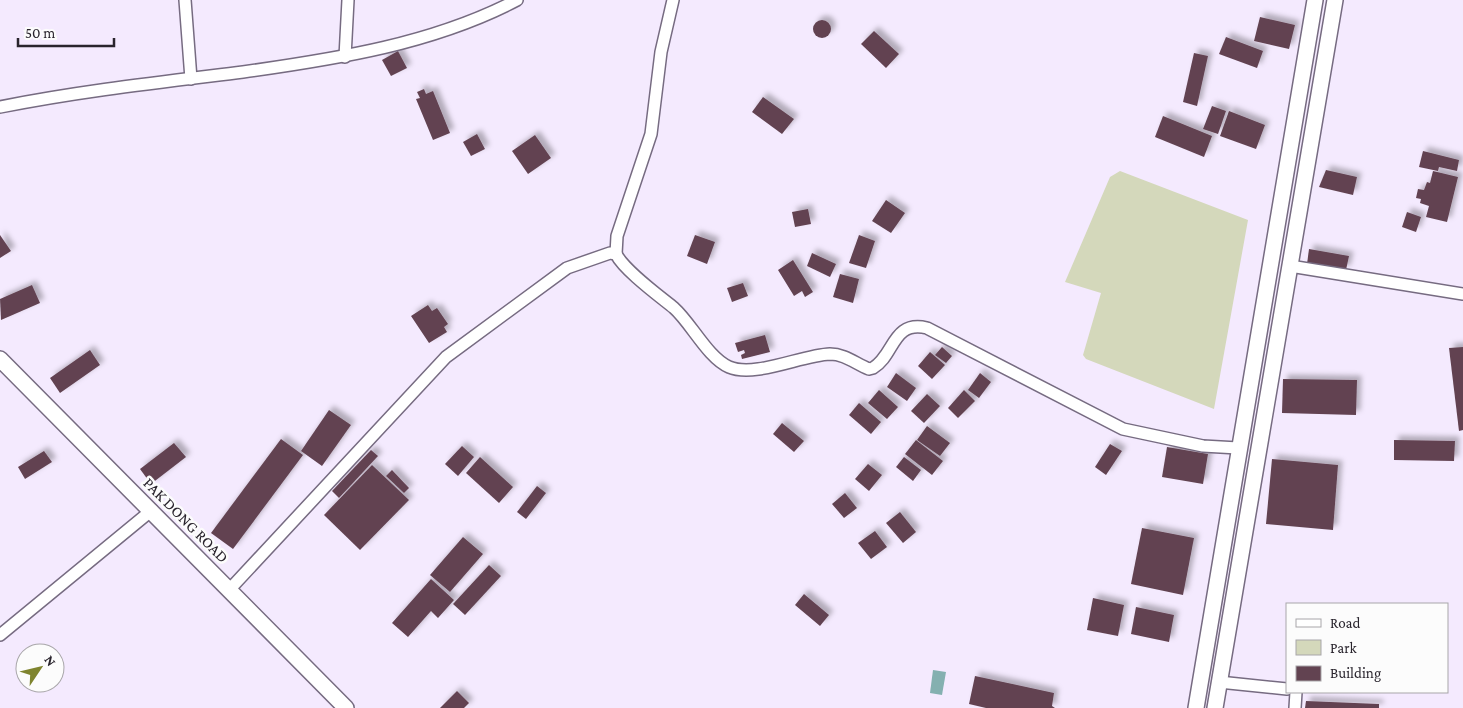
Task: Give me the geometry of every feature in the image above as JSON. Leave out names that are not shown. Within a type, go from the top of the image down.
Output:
[{"type":"main road","points":[[1196,708],[1238,448],[1315,0]]},
{"type":"main road","points":[[1215,708],[1335,0]]},
{"type":"main road","name":"PAK DONG ROAD","points":[[0,359],[152,510],[346,708]]},
{"type":"main road","points":[[1210,626],[1229,628]]},
{"type":"street","points":[[185,0],[191,79]]},
{"type":"street","points":[[345,57],[348,0]]},
{"type":"street","points":[[0,107],[51,97],[345,57],[433,34],[517,0]]},
{"type":"street","points":[[673,0],[661,52],[651,134],[617,236],[616,254],[624,265],[680,313],[709,348],[729,367],[757,369],[831,354],[848,357],[869,369],[876,367],[898,336],[912,327],[919,326],[927,328],[1018,377],[1123,429],[1202,446],[1238,448]]},
{"type":"street","points":[[230,589],[446,357],[567,268],[606,254],[616,254]]},
{"type":"street","points":[[1290,266],[1463,294]]},
{"type":"street","points":[[0,635],[152,510]]},
{"type":"street","points":[[1220,682],[1286,689]]},
{"type":"street","points":[[1295,708],[1296,693]]},
{"type":"green space","points":[[1120,171],[1248,220],[1214,409],[1086,359],[1083,355],[1101,293],[1065,282],[1110,177]]},
{"type":"shaded area","points":[[933,670],[946,672],[942,695],[930,693]]},
{"type":"building","points":[[1260,17],[1295,25],[1289,49],[1254,41]]},
{"type":"building","points":[[818,20],[826,20],[831,25],[829,36],[818,38],[813,33],[813,25]]},
{"type":"building","points":[[874,31],[899,54],[886,68],[861,44]]},
{"type":"building","points":[[1226,37],[1263,51],[1257,68],[1219,54]]},
{"type":"building","points":[[398,51],[407,68],[391,76],[382,60]]},
{"type":"building","points":[[1194,53],[1208,56],[1197,106],[1183,102]]},
{"type":"building","points":[[424,89],[426,94],[433,91],[450,133],[433,140],[416,99],[420,98],[417,92]]},
{"type":"building","points":[[763,97],[794,119],[782,134],[752,112]]},
{"type":"building","points":[[1212,106],[1226,111],[1218,134],[1203,129]]},
{"type":"building","points":[[1229,111],[1265,125],[1256,149],[1220,136]]},
{"type":"building","points":[[1163,116],[1212,136],[1204,157],[1155,137]]},
{"type":"building","points":[[477,134],[485,149],[471,156],[463,142]]},
{"type":"building","points":[[535,135],[551,158],[528,174],[512,151]]},
{"type":"building","points":[[1423,151],[1459,160],[1457,171],[1439,167],[1438,171],[1419,167]]},
{"type":"building","points":[[1326,170],[1357,177],[1353,195],[1319,187]]},
{"type":"building","points":[[1433,171],[1458,177],[1447,222],[1426,217],[1429,206],[1420,203],[1421,199],[1416,198],[1418,189],[1424,190],[1427,182],[1430,183]]},
{"type":"building","points":[[886,200],[905,213],[891,233],[872,221]]},
{"type":"building","points":[[808,209],[811,224],[795,227],[792,212]]},
{"type":"building","points":[[1407,212],[1421,217],[1416,232],[1402,227]]},
{"type":"building","points":[[0,235],[11,251],[0,258]]},
{"type":"building","points":[[695,235],[715,242],[707,264],[687,256]]},
{"type":"building","points":[[859,235],[875,241],[866,268],[849,263]]},
{"type":"building","points":[[1309,249],[1349,256],[1346,270],[1307,264]]},
{"type":"building","points":[[812,253],[836,264],[830,277],[807,266]]},
{"type":"building","points":[[793,260],[813,292],[805,297],[802,291],[794,296],[778,270]]},
{"type":"building","points":[[840,274],[859,279],[853,303],[833,297]]},
{"type":"building","points":[[743,283],[748,296],[732,302],[727,288]]},
{"type":"building","points":[[32,285],[40,303],[1,320],[0,299]]},
{"type":"building","points":[[428,305],[432,311],[437,308],[448,324],[444,327],[447,332],[429,343],[411,316]]},
{"type":"building","points":[[765,335],[770,352],[742,359],[741,355],[745,353],[744,350],[738,352],[735,343]]},
{"type":"building","points":[[942,347],[952,356],[946,363],[935,355]]},
{"type":"building","points":[[1463,347],[1463,430],[1459,431],[1449,348]]},
{"type":"building","points":[[90,350],[100,365],[60,393],[50,378]]},
{"type":"building","points":[[930,352],[945,365],[932,379],[918,366]]},
{"type":"building","points":[[896,373],[916,388],[907,401],[887,387]]},
{"type":"building","points":[[980,373],[991,382],[979,398],[968,390]]},
{"type":"building","points":[[1283,379],[1357,380],[1356,415],[1282,413]]},
{"type":"building","points":[[879,390],[898,407],[887,419],[868,403]]},
{"type":"building","points":[[964,390],[975,401],[958,418],[948,408]]},
{"type":"building","points":[[927,394],[940,406],[924,423],[911,411]]},
{"type":"building","points":[[859,403],[881,422],[871,434],[849,415]]},
{"type":"building","points":[[329,410],[351,425],[322,466],[301,451]]},
{"type":"building","points":[[782,423],[804,441],[794,452],[773,434]]},
{"type":"building","points":[[927,426],[950,443],[940,456],[917,440]]},
{"type":"building","points":[[281,439],[303,455],[233,549],[211,533]]},
{"type":"building","points":[[916,440],[943,461],[932,475],[905,454]]},
{"type":"building","points":[[1394,440],[1455,441],[1454,461],[1394,460]]},
{"type":"building","points":[[174,443],[186,457],[151,484],[140,469]]},
{"type":"building","points":[[1110,444],[1122,451],[1106,475],[1095,467]]},
{"type":"building","points":[[462,446],[474,457],[458,476],[445,464]]},
{"type":"building","points":[[1167,447],[1208,454],[1203,484],[1162,477]]},
{"type":"building","points":[[371,450],[378,456],[339,498],[332,491]]},
{"type":"building","points":[[44,451],[52,462],[25,479],[18,467]]},
{"type":"building","points":[[480,457],[513,487],[499,503],[466,473]]},
{"type":"building","points":[[904,457],[921,470],[913,481],[896,467]]},
{"type":"building","points":[[1272,459],[1338,465],[1333,530],[1266,524]]},
{"type":"building","points":[[868,464],[882,475],[869,491],[855,479]]},
{"type":"building","points":[[372,465],[409,500],[360,550],[324,515]]},
{"type":"building","points":[[392,470],[409,488],[404,493],[386,476]]},
{"type":"building","points":[[537,486],[546,493],[526,519],[517,512]]},
{"type":"building","points":[[845,493],[857,508],[844,518],[832,504]]},
{"type":"building","points":[[900,512],[916,532],[903,543],[886,523]]},
{"type":"building","points":[[1142,528],[1194,538],[1183,595],[1131,584]]},
{"type":"building","points":[[875,531],[887,547],[871,559],[858,543]]},
{"type":"building","points":[[463,537],[483,554],[450,592],[430,575]]},
{"type":"building","points":[[489,565],[501,576],[465,615],[453,604]]},
{"type":"building","points":[[431,579],[454,600],[438,618],[431,611],[408,637],[392,623]]},
{"type":"building","points":[[804,594],[829,615],[820,626],[795,605]]},
{"type":"building","points":[[1093,598],[1124,605],[1118,636],[1087,630]]},
{"type":"building","points":[[1136,607],[1174,615],[1169,642],[1131,634]]},
{"type":"building","points":[[975,676],[1054,693],[1052,706],[1055,708],[986,708],[969,704]]},
{"type":"building","points":[[457,691],[469,703],[464,708],[440,708]]},
{"type":"building","points":[[1306,701],[1379,704],[1379,708],[1305,708]]}]
